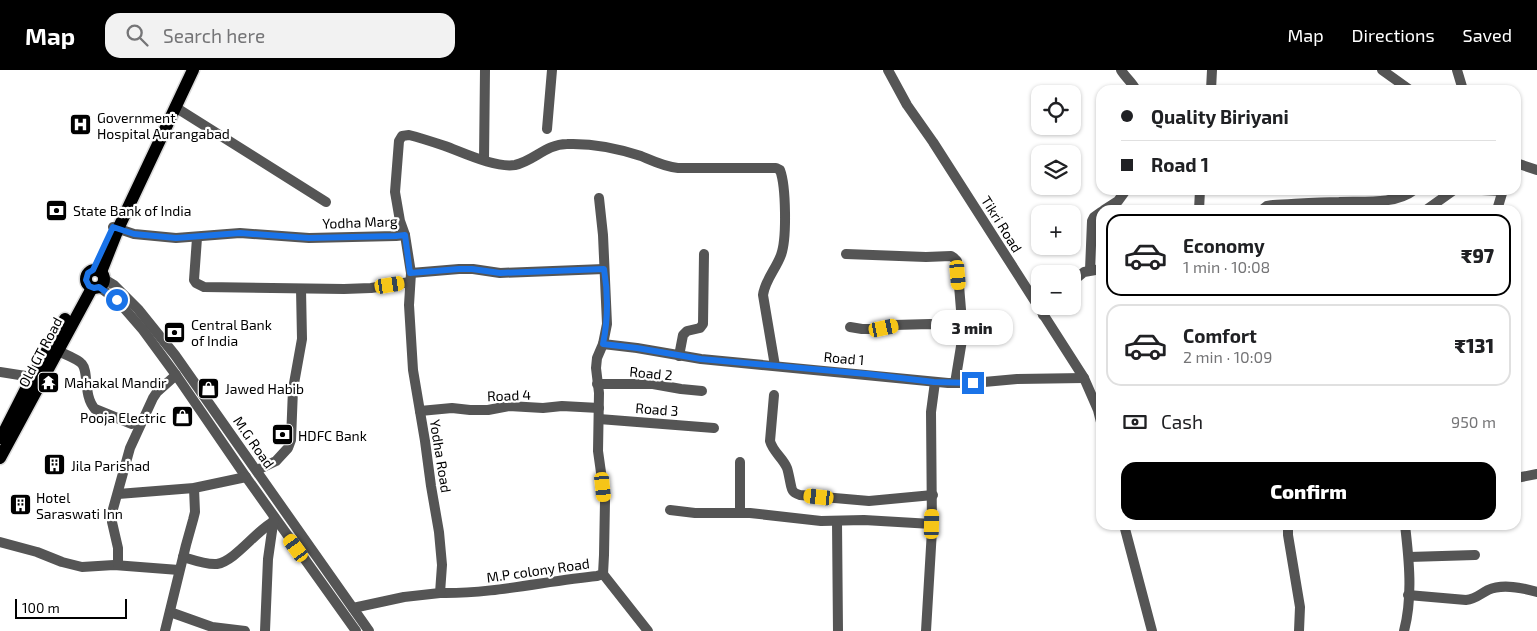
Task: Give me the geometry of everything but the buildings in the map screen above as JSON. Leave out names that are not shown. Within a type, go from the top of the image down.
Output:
[{"type":"main road","name":"Old GT Road","points":[[0,458],[96,280],[115,228],[186,70]]},
{"type":"main road","name":"Old GT Road","points":[[115,228],[193,70]]},
{"type":"main road","name":"Old GT Road","points":[[0,440],[32,377],[96,280]]},
{"type":"street","points":[[484,160],[485,70]]},
{"type":"street","points":[[547,129],[552,70]]},
{"type":"street","name":"Tikri Road","points":[[888,70],[907,105],[933,142],[1031,296]]},
{"type":"street","points":[[1121,70],[1134,85]]},
{"type":"street","points":[[1211,85],[1212,70]]},
{"type":"street","points":[[1382,70],[1403,85]]},
{"type":"street","points":[[1457,70],[1462,85]]},
{"type":"street","points":[[175,107],[326,202]]},
{"type":"street","name":"Yodha Marg","points":[[115,228],[134,234],[161,238],[196,238],[240,233],[309,238],[405,235],[400,221],[395,192],[399,141],[402,136],[409,134],[484,160],[503,164],[514,165],[524,162],[553,146],[565,143],[605,146],[678,168],[734,169],[769,167],[780,170],[782,177],[785,233],[780,256],[763,294],[775,366]]},
{"type":"street","points":[[1521,165],[1537,170]]},
{"type":"street","points":[[1112,205],[1122,195]]},
{"type":"street","points":[[1370,205],[1407,195]]},
{"type":"street","points":[[1433,205],[1447,195]]},
{"type":"street","name":"M.P colony Road","points":[[440,593],[474,592],[603,574],[605,501],[598,451],[597,358],[603,344],[607,324],[606,281],[599,198]]},
{"type":"street","points":[[1090,270],[1092,221],[1096,216]]},
{"type":"street","name":"Yodha Road","points":[[405,235],[410,278],[408,296],[413,370],[439,532],[442,564],[440,593]]},
{"type":"street","points":[[196,238],[194,280],[204,287],[371,288],[410,278],[459,269],[500,273],[604,269]]},
{"type":"street","points":[[679,356],[683,335],[687,331],[700,328],[703,324],[704,254]]},
{"type":"street","points":[[846,254],[954,258],[956,261],[962,326],[962,342],[955,383]]},
{"type":"street","points":[[1081,274],[1096,269]]},
{"type":"street","name":"M.G Road","points":[[96,280],[130,314],[176,375],[273,519],[356,631]]},
{"type":"street","name":"M.G Road","points":[[96,280],[114,285],[127,297],[181,362],[369,631]]},
{"type":"street","points":[[257,470],[276,461],[288,448],[291,440],[293,389],[302,339],[301,289]]},
{"type":"street","name":"Tikri Road","points":[[1043,315],[1084,378],[1096,408]]},
{"type":"street","points":[[850,327],[875,329],[912,324],[962,326]]},
{"type":"street","name":"Road 1","points":[[603,344],[679,356],[934,382],[973,383],[1084,378]]},
{"type":"street","points":[[58,350],[82,364],[88,397],[94,408],[132,424]]},
{"type":"street","points":[[0,372],[32,377]]},
{"type":"street","points":[[118,565],[118,548],[112,522],[130,448],[153,398],[176,375]]},
{"type":"street","points":[[926,631],[932,524],[932,412],[934,382]]},
{"type":"street","name":"Road 2","points":[[597,384],[653,384],[681,390],[702,391]]},
{"type":"street","points":[[774,395],[770,442],[784,462],[790,477],[791,490],[794,493],[860,501],[932,495]]},
{"type":"street","name":"Road 4","points":[[420,411],[452,408],[488,410],[509,406],[599,408]]},
{"type":"street","name":"Road 3","points":[[599,419],[714,428]]},
{"type":"street","points":[[740,462],[740,512]]},
{"type":"street","points":[[1521,477],[1537,474]]},
{"type":"street","points":[[118,494],[194,488],[246,477]]},
{"type":"street","points":[[165,631],[182,557],[195,512],[194,488]]},
{"type":"street","points":[[670,510],[695,513],[740,512],[837,522],[864,520],[932,524]]},
{"type":"street","points":[[182,557],[209,564],[222,562],[242,549],[273,519]]},
{"type":"street","points":[[265,631],[268,558],[273,519]]},
{"type":"street","points":[[837,522],[838,631]]},
{"type":"street","points":[[1125,530],[1152,631]]},
{"type":"street","points":[[1288,530],[1300,607],[1299,631]]},
{"type":"street","points":[[1404,631],[1408,595],[1405,530]]},
{"type":"street","points":[[0,542],[82,567],[118,565],[179,570]]},
{"type":"street","points":[[1408,557],[1475,555]]},
{"type":"street","points":[[603,574],[648,631]]},
{"type":"street","points":[[1408,595],[1466,600],[1475,599],[1489,590],[1508,587],[1537,592]]},
{"type":"street","points":[[353,608],[404,597],[440,593]]},
{"type":"street","points":[[170,612],[212,626],[245,631]]},
{"type":"place","name":"Government Hospital Aurangabad","points":[[81,125]]},
{"type":"place","name":"State Bank of India","points":[[57,210]]},
{"type":"place","name":"Central Bank of India","points":[[175,332]]},
{"type":"place","name":"Mahakal Mandir","points":[[48,382]]},
{"type":"place","name":"Jawed Habib","points":[[209,388]]},
{"type":"place","name":"Pooja Electric","points":[[182,417]]},
{"type":"place","name":"HDFC Bank","points":[[282,435]]},
{"type":"place","name":"Jila Parishad","points":[[55,465]]},
{"type":"place","name":"Hotel Saraswati Inn","points":[[20,505]]},
{"type":"route","points":[[117,300],[99,287],[92,288],[86,282],[86,277],[93,270],[113,227],[134,234],[161,238],[196,238],[240,233],[309,238],[405,235],[410,273],[459,269],[500,273],[604,269],[607,324],[603,344],[701,359],[801,367],[934,382],[973,383]]}]
